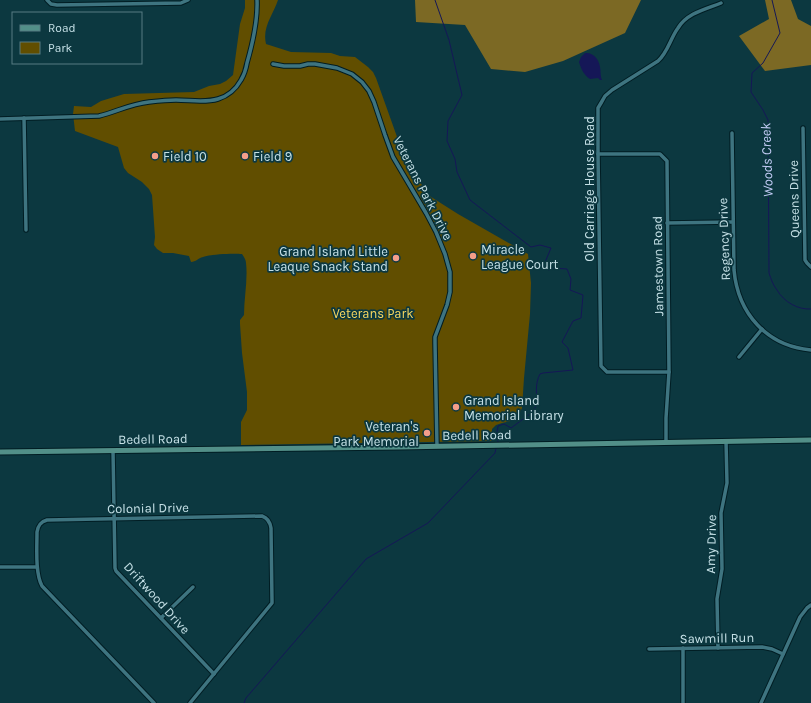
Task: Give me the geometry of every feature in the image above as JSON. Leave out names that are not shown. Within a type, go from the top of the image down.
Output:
[{"type":"street","points":[[47,0],[51,4],[56,5],[181,3],[188,0]]},
{"type":"street","points":[[0,119],[99,116],[133,104],[175,100],[208,101],[227,95],[241,80],[244,73],[257,20],[257,0]]},
{"type":"street","name":"Old Carriage House Road","points":[[669,372],[607,372],[601,366],[598,108],[605,96],[612,90],[664,56],[677,29],[686,19],[721,3]]},
{"type":"street","name":"Veterans Park Drive","points":[[273,64],[300,66],[315,64],[336,68],[352,74],[362,82],[369,91],[374,102],[393,157],[436,232],[445,254],[450,276],[448,305],[434,343],[437,446]]},
{"type":"street","points":[[24,118],[26,230]]},
{"type":"street","name":"Queens Drive","points":[[803,128],[805,260],[811,267]]},
{"type":"street","name":"Regency Drive","points":[[732,133],[734,270],[736,287],[746,310],[762,329],[774,338],[788,345],[796,348],[811,350]]},
{"type":"street","name":"Jamestown Road","points":[[598,154],[660,154],[667,161],[669,372],[666,442]]},
{"type":"street","points":[[667,223],[733,222]]},
{"type":"street","points":[[739,357],[762,329]]},
{"type":"street","name":"Bedell Road","points":[[0,452],[811,440]]},
{"type":"street","name":"Amy Drive","points":[[718,648],[717,599],[722,569],[722,507],[726,483],[726,441]]},
{"type":"street","name":"Driftwood Drive","points":[[113,451],[115,568],[214,674]]},
{"type":"street","name":"Colonial Drive","points":[[154,703],[42,586],[38,577],[37,532],[41,523],[47,520],[262,516],[270,521],[272,603],[190,703]]},
{"type":"street","points":[[0,567],[38,567]]},
{"type":"street","points":[[161,618],[193,587]]},
{"type":"street","points":[[761,703],[800,617],[811,605]]},
{"type":"street","name":"Sawmill Run","points":[[649,649],[762,647],[772,649],[783,654]]},
{"type":"street","points":[[683,648],[684,703]]},
{"type":"green space","name":"Veterans Park","points":[[245,0],[278,0],[265,32],[266,44],[291,52],[331,53],[340,56],[355,57],[368,67],[376,78],[401,148],[428,195],[528,254],[531,283],[530,314],[522,408],[515,420],[496,425],[492,429],[492,441],[241,445],[241,422],[247,410],[247,392],[240,324],[240,320],[244,315],[247,275],[245,258],[242,254],[222,254],[207,256],[191,262],[189,256],[163,253],[157,249],[154,245],[155,237],[152,195],[149,189],[142,182],[128,173],[124,168],[118,147],[75,131],[73,114],[74,106],[91,107],[101,101],[124,94],[194,92],[226,81],[233,75],[240,24],[245,8]]},
{"type":"shaded area","points":[[415,0],[641,0],[625,33],[563,61],[525,72],[491,69],[465,25],[416,22]]},
{"type":"shaded area","points":[[765,0],[791,0],[798,19],[811,26],[811,65],[765,71],[739,36],[769,19]]},
{"type":"shaded area","points":[[585,53],[593,55],[597,59],[602,80],[598,78],[590,79],[583,72],[579,62]]},
{"type":"waterway","points":[[435,0],[449,40],[462,95],[448,121],[447,141],[455,159],[457,172],[470,200],[531,247],[540,245],[551,248],[543,267],[549,270],[553,268],[567,269],[571,279],[570,290],[583,295],[581,318],[573,321],[562,342],[568,348],[573,370],[540,374],[536,389],[538,404],[530,414],[511,428],[504,424],[498,426],[498,442]]},
{"type":"waterway","name":"Woods Creek","points":[[772,0],[780,33],[763,63],[752,73],[751,92],[768,120],[769,273],[774,286],[787,302],[796,307],[811,309]]},
{"type":"waterway","points":[[244,703],[246,698],[366,559],[428,523],[495,453],[496,448]]},
{"type":"place","name":"Field 10","points":[[155,156]]},
{"type":"place","name":"Field 9","points":[[245,156]]},
{"type":"place","name":"Miracle League Court","points":[[473,256]]},
{"type":"place","name":"Grand Island Little Leaque Snack Stand","points":[[396,258]]},
{"type":"place","name":"Grand Island Memorial Library","points":[[456,407]]},
{"type":"place","name":"Veteran's Park Memorial","points":[[427,433]]}]
